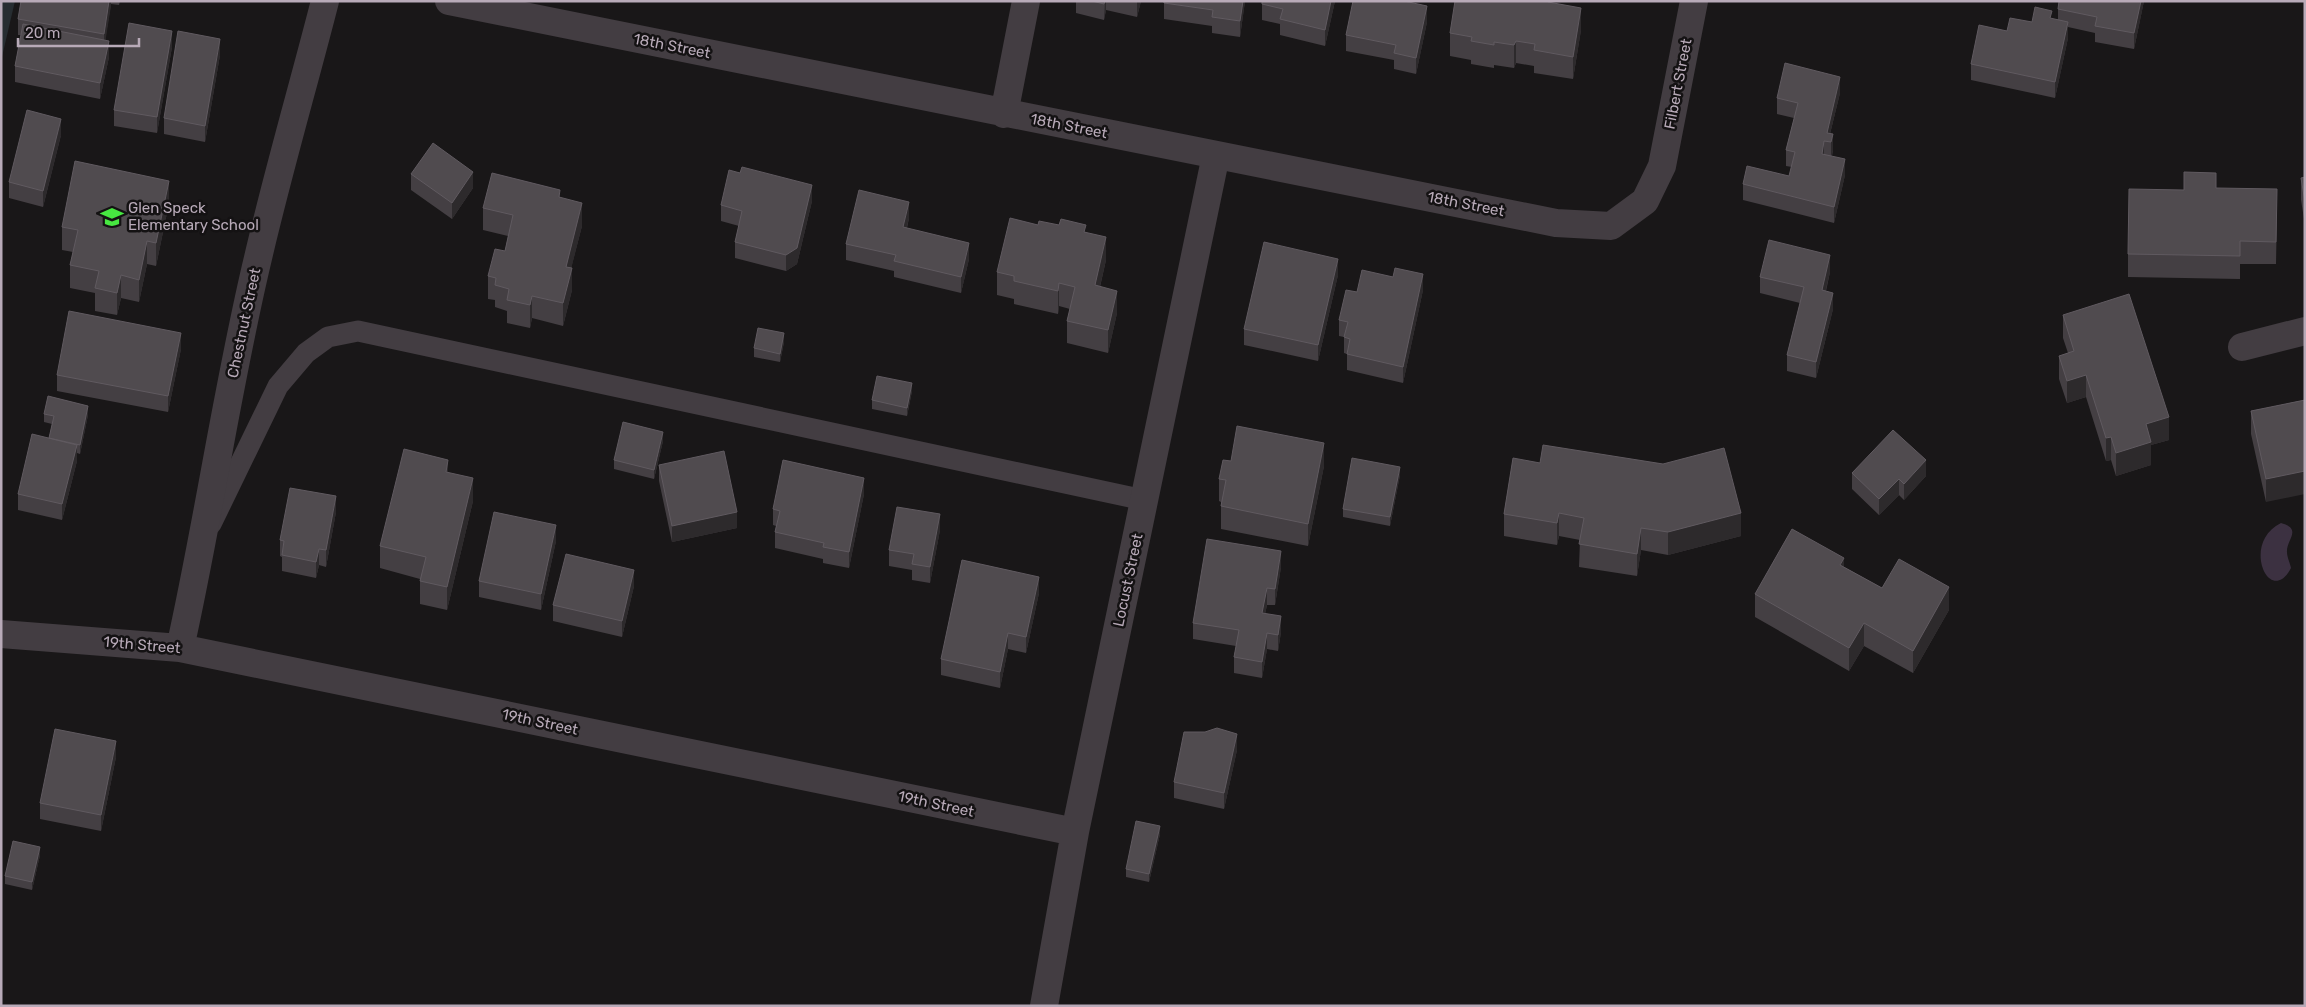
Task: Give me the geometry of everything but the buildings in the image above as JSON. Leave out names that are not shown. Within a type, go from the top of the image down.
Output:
[{"type":"street","name":"Chestnut Street","points":[[180,648],[203,543],[212,476],[258,258],[325,1]]},
{"type":"street","name":"18th Street","points":[[448,1],[1004,114],[1556,222],[1611,226],[1646,201],[1662,166]]},
{"type":"street","points":[[1004,114],[1026,1]]},
{"type":"street","name":"Filbert Street","points":[[1662,166],[1694,1]]},
{"type":"street","name":"Locust Street","points":[[1044,1006],[1075,832],[1216,155]]},
{"type":"street","points":[[2242,348],[2305,331]]},
{"type":"street","name":"19th Street","points":[[1,634],[180,648],[1075,832]]},
{"type":"lane","points":[[203,543],[278,386],[306,353],[328,337],[358,331],[1144,500]]},
{"type":"shaded area","points":[[1,1],[15,1],[1,61]]},
{"type":"shaded area","points":[[2281,523],[2288,525],[2292,532],[2287,548],[2287,556],[2291,568],[2283,578],[2275,581],[2268,577],[2263,568],[2261,557],[2262,544],[2269,532]]},
{"type":"place","name":"Glen Speck Elementary School","points":[[112,217]]}]
